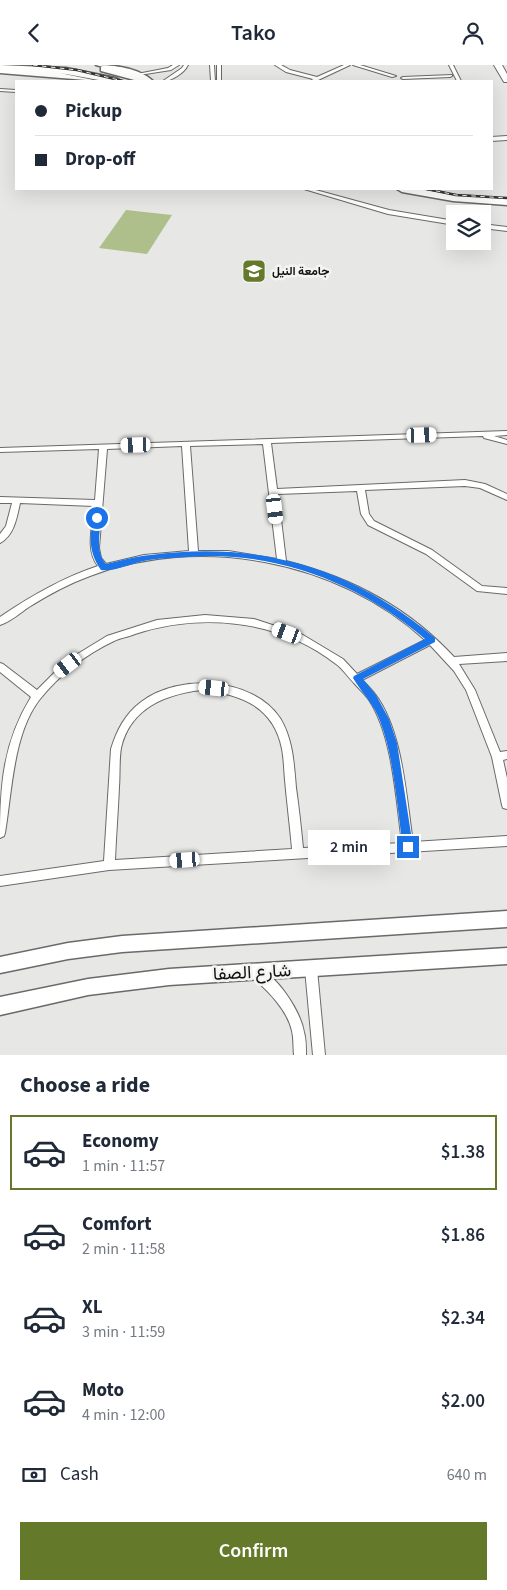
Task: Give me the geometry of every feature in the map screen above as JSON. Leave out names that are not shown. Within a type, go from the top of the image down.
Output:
[{"type":"highway","points":[[79,65],[145,80]]},
{"type":"highway","points":[[0,67],[66,71],[111,80]]},
{"type":"highway","points":[[408,190],[453,198],[507,202]]},
{"type":"highway","points":[[486,190],[507,191]]},
{"type":"main road","points":[[498,65],[507,81]]},
{"type":"main road","points":[[503,65],[507,72]]},
{"type":"street","points":[[99,65],[139,74],[169,69],[177,65]]},
{"type":"street","points":[[167,80],[182,71],[186,65]]},
{"type":"street","points":[[212,65],[213,80]]},
{"type":"street","points":[[218,65],[219,80]]},
{"type":"street","points":[[277,65],[288,71],[315,80],[348,65],[355,65],[394,79],[454,77]]},
{"type":"street","points":[[445,65],[454,77]]},
{"type":"street","points":[[451,65],[454,77]]},
{"type":"street","points":[[0,71],[56,74],[89,80]]},
{"type":"street","points":[[139,74],[148,80]]},
{"type":"street","points":[[0,88],[15,89]]},
{"type":"street","points":[[493,140],[507,140]]},
{"type":"street","points":[[311,190],[388,212],[446,222]]},
{"type":"street","points":[[323,190],[378,206],[446,217]]},
{"type":"street","points":[[491,223],[507,225]]},
{"type":"street","points":[[491,227],[507,229]]},
{"type":"street","points":[[479,433],[507,442]]},
{"type":"street","points":[[0,450],[507,433]]},
{"type":"street","points":[[267,441],[282,562]]},
{"type":"street","points":[[186,444],[194,554]]},
{"type":"street","points":[[103,446],[95,548],[97,559],[104,568]]},
{"type":"street","points":[[273,492],[465,483],[482,486],[507,497]]},
{"type":"street","points":[[361,488],[365,514],[371,523],[423,548],[480,589],[507,591]]},
{"type":"street","points":[[0,500],[99,503]]},
{"type":"street","points":[[0,540],[10,527],[17,501]]},
{"type":"street","points":[[0,621],[34,599],[68,581],[104,568],[149,557],[194,554],[238,555],[282,562],[315,571],[377,599],[406,618],[432,640],[450,661],[468,684],[502,755],[507,805]]},
{"type":"street","points":[[0,833],[3,792],[14,739],[24,717],[37,696],[58,673],[78,658],[113,637],[144,626],[178,619],[198,618],[250,622],[299,637],[321,649],[357,678],[373,698],[392,743],[408,847]]},
{"type":"street","points":[[357,678],[432,640]]},
{"type":"street","points":[[450,661],[507,657]]},
{"type":"street","points":[[0,667],[37,696]]},
{"type":"street","points":[[110,865],[116,749],[122,732],[132,717],[146,704],[164,694],[177,690],[204,687],[224,689],[244,695],[260,704],[274,717],[283,732],[287,749],[298,853]]},
{"type":"street","points":[[0,881],[110,865],[507,841]]},
{"type":"street","points":[[0,965],[68,951],[122,944],[507,919]]},
{"type":"street","name":"شارع الصفا","points":[[0,1006],[97,986],[169,977],[507,956]]},
{"type":"street","points":[[311,969],[319,1055]]},
{"type":"street","points":[[255,973],[280,997],[293,1017],[298,1028],[300,1055]]},
{"type":"green space","points":[[126,210],[172,215],[147,254],[99,248]]},
{"type":"railway","points":[[33,65],[77,70],[119,80]]},
{"type":"railway","points":[[432,190],[456,195],[507,198]]},
{"type":"place","name":"جامعة النيل","points":[[254,271]]},
{"type":"route","points":[[97,518],[95,548],[97,559],[104,568],[149,557],[194,554],[238,555],[282,562],[315,571],[377,599],[406,618],[432,640],[357,678],[373,698],[384,719],[392,743],[408,847]]}]
